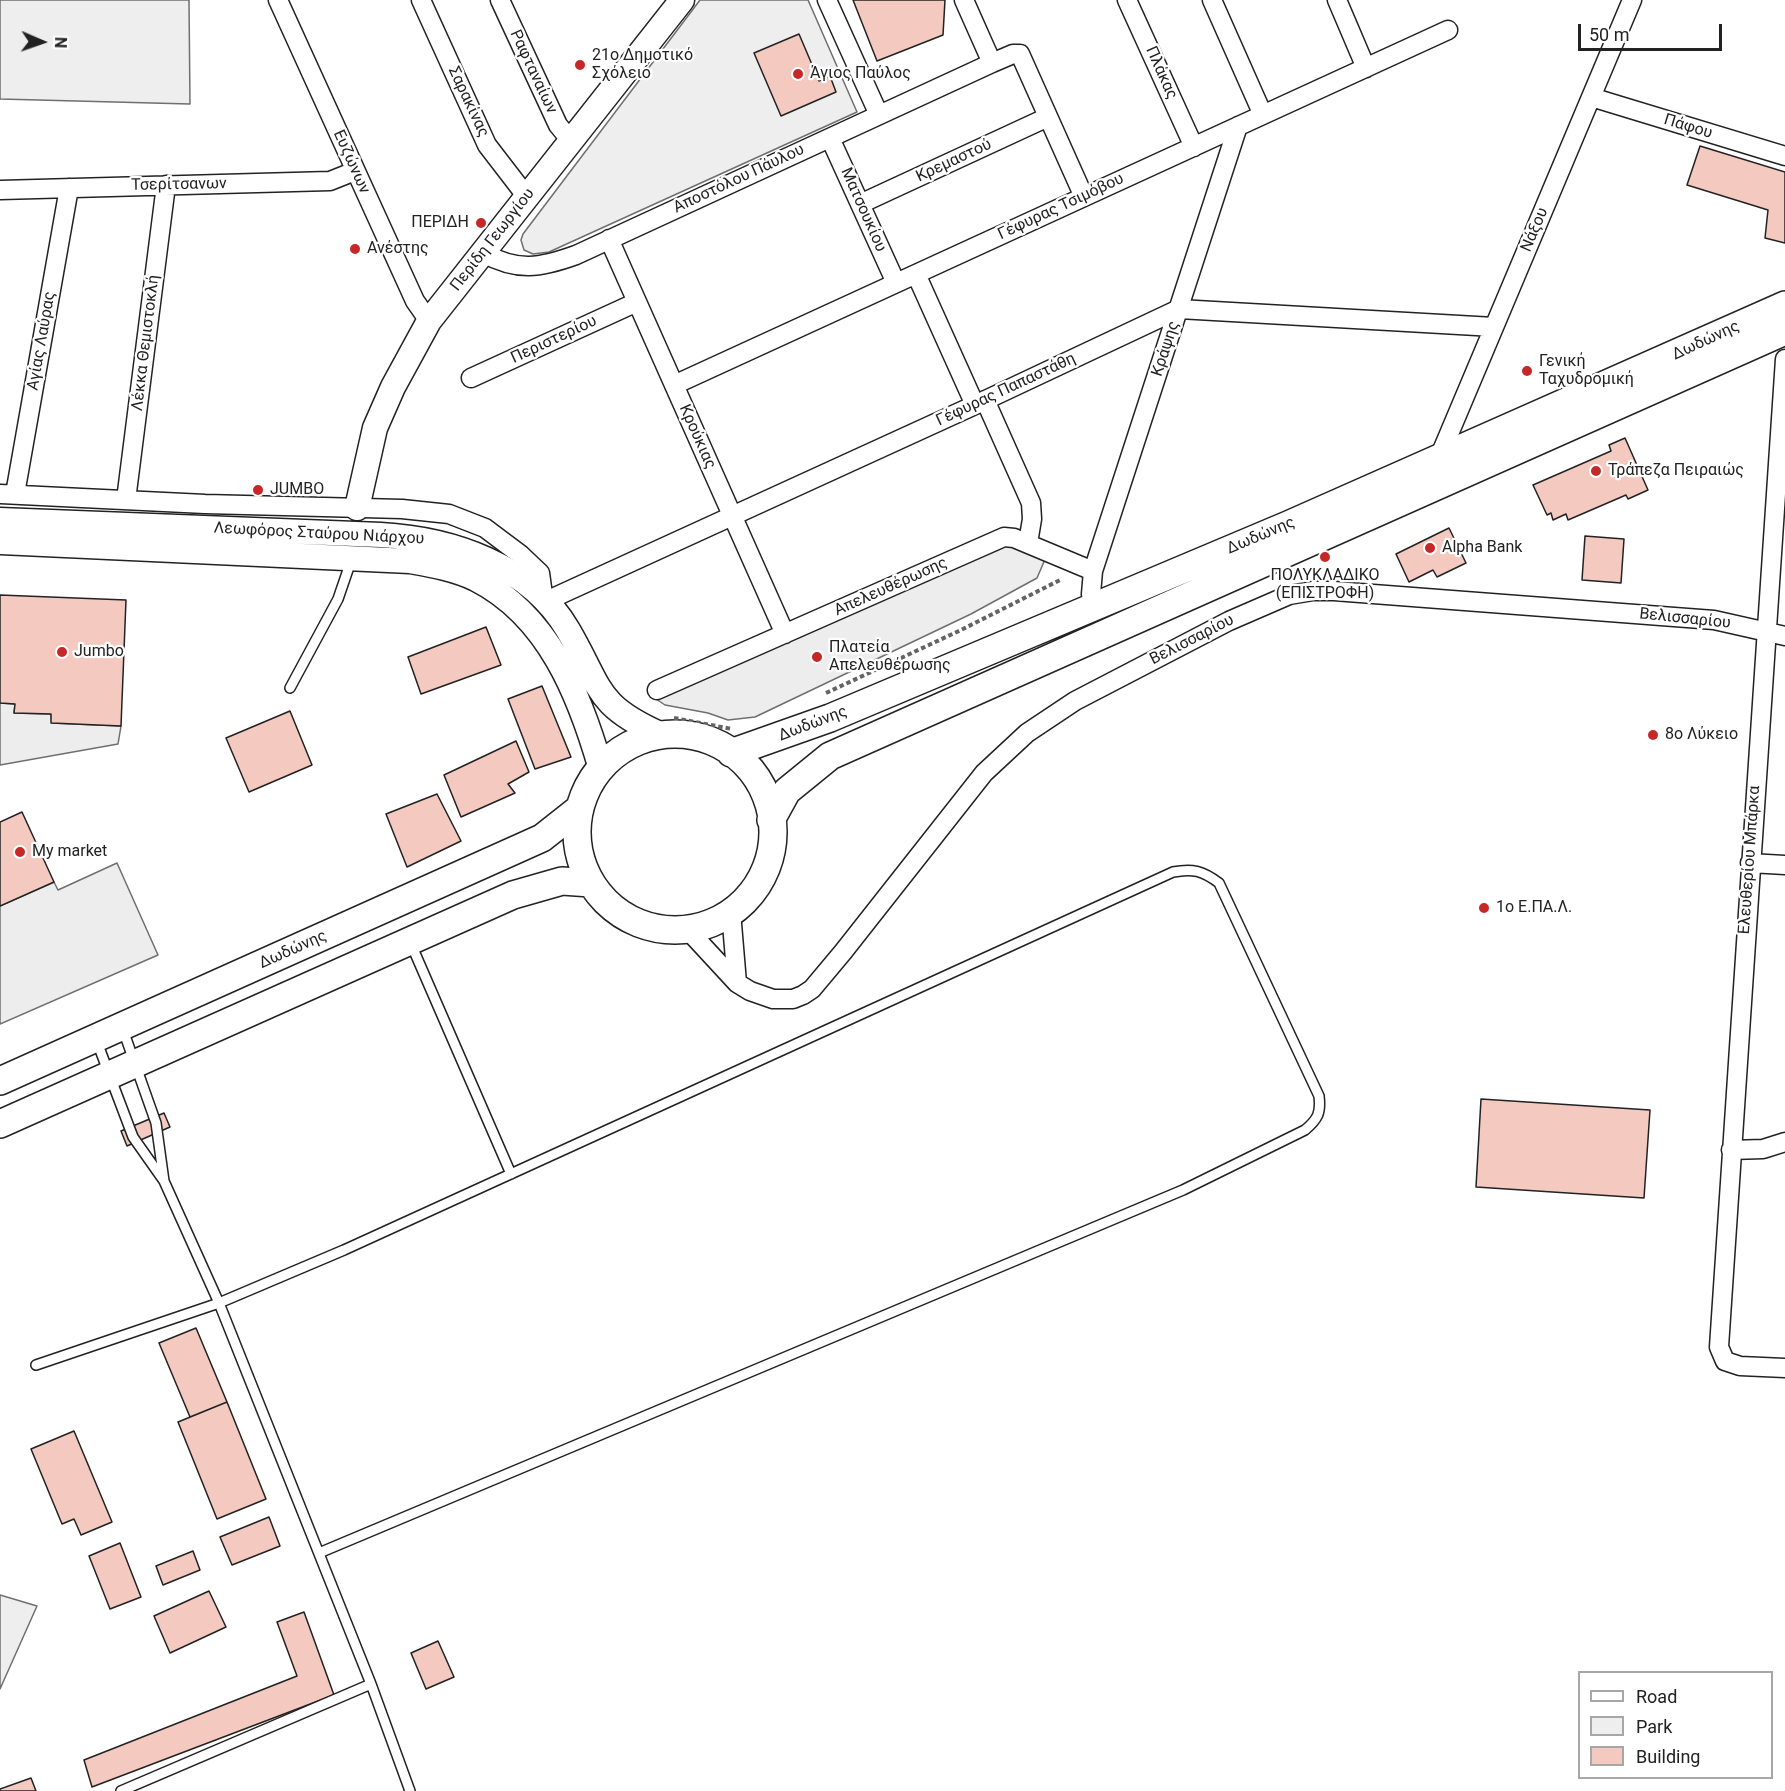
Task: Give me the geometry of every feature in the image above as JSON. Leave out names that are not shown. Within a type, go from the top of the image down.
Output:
[{"type":"main road","name":"Περίδη Γεωργίου","points":[[357,508],[375,428],[393,387],[429,321],[682,0]]},
{"type":"main road","name":"Δωδώνης","points":[[731,753],[830,718],[1438,460],[1785,304]]},
{"type":"main road","name":"Δωδώνης","points":[[771,820],[787,791],[830,756],[1779,340]]},
{"type":"main road","name":"Λεωφόρος Σταύρου Νιάρχου","points":[[0,520],[410,537],[439,541],[472,552],[521,581],[544,602],[568,631],[604,698],[630,721],[662,735]]},
{"type":"main road","name":"Λεωφόρος Σταύρου Νιάρχου","points":[[0,542],[410,561],[442,567],[475,579],[511,603],[543,636],[586,717],[601,769]]},
{"type":"main road","name":"Δωδώνης","points":[[662,735],[700,738],[731,753],[748,768],[759,784],[771,820],[772,840],[762,876],[752,892],[731,912],[706,925],[688,930],[650,927],[632,921],[609,904],[591,883],[578,847],[580,808],[586,790],[601,769],[625,748],[662,735]]},
{"type":"main road","name":"Δωδώνης","points":[[0,1081],[542,838],[580,808]]},
{"type":"main road","points":[[0,1124],[110,1077],[513,895],[562,881],[591,883]]},
{"type":"street","name":"Ευζώνων","points":[[278,0],[415,302],[429,321]]},
{"type":"street","name":"Σαρακίνας","points":[[421,0],[488,145],[527,197]]},
{"type":"street","points":[[827,0],[879,115]]},
{"type":"street","points":[[964,0],[992,63]]},
{"type":"street","name":"Πλάκας","points":[[1128,0],[1194,147]]},
{"type":"street","points":[[1212,0],[1263,115]]},
{"type":"street","points":[[1337,0],[1366,68]]},
{"type":"street","name":"Νάξου","points":[[1438,460],[1632,0]]},
{"type":"street","name":"Ραφταναίων","points":[[508,2],[558,125],[571,141]]},
{"type":"street","name":"Γέφυρας Τσιμόβου","points":[[674,385],[1448,30]]},
{"type":"street","name":"Αποστόλου Πάυλου","points":[[483,253],[507,264],[539,266],[576,255],[1013,54],[1020,54],[1048,117]]},
{"type":"street","name":"Πάφου","points":[[1591,97],[1785,156]]},
{"type":"street","points":[[1048,117],[1084,197]]},
{"type":"street","name":"Κρεμαστού","points":[[860,204],[1048,117]]},
{"type":"street","name":"Κράψης","points":[[1093,571],[1238,126]]},
{"type":"street","name":"Ματσουκίου","points":[[830,138],[896,283]]},
{"type":"street","name":"Τσερίτσανων","points":[[0,190],[330,181],[355,171]]},
{"type":"street","name":"Λέκκα Θεμιστοκλή","points":[[126,500],[166,185]]},
{"type":"street","name":"Αγίας Λαύρας","points":[[7,494],[69,188]]},
{"type":"street","name":"Κρούκιας","points":[[609,239],[785,634]]},
{"type":"street","points":[[916,273],[1031,503],[1032,519],[1028,543]]},
{"type":"street","name":"Περιστερίου","points":[[471,378],[638,302]]},
{"type":"street","name":"Γέφυρας Παπαστάθη","points":[[544,602],[980,403],[1179,309],[1494,327]]},
{"type":"street","name":"Ελευθερίου Μπάρκα","points":[[1785,359],[1719,1347],[1725,1361],[1740,1366],[1785,1368]]},
{"type":"street","points":[[7,494],[426,510],[459,516],[474,522],[500,538],[540,573],[544,602]]},
{"type":"street","name":"Απελευθέρωσης","points":[[657,690],[1002,538],[1012,537],[1093,571]]},
{"type":"street","points":[[1093,571],[1091,594],[1094,606]]},
{"type":"street","name":"Βελισσαρίου","points":[[688,930],[737,983],[750,991],[773,999],[794,999],[803,995],[812,989],[843,952],[984,773],[1027,733],[1075,701],[1162,654],[1278,599],[1302,592],[1334,591],[1714,620],[1785,636]]},
{"type":"street","points":[[1750,863],[1785,865]]},
{"type":"street","points":[[731,912],[737,983]]},
{"type":"street","points":[[1731,1150],[1763,1149],[1785,1142]]},
{"type":"lane","points":[[290,688],[338,599],[352,559]]},
{"type":"lane","points":[[36,1365],[219,1303],[511,1174],[1173,872],[1188,869],[1204,871],[1219,883],[1319,1096],[1320,1109],[1317,1120],[1305,1130],[1183,1190],[319,1553]]},
{"type":"lane","points":[[410,942],[511,1174]]},
{"type":"lane","points":[[122,1027],[156,1123],[164,1181]]},
{"type":"lane","points":[[95,1039],[133,1137],[164,1181],[219,1303],[371,1684],[410,1791]]},
{"type":"lane","points":[[122,1791],[371,1684]]},
{"type":"green space","points":[[0,0],[189,0],[190,104],[0,99]]},
{"type":"green space","points":[[700,0],[808,0],[857,112],[549,252],[533,254],[524,250],[521,240],[523,234]]},
{"type":"green space","points":[[0,1595],[37,1606],[0,1689]]},
{"type":"shaded area","name":"Πλατεία Απελευθέρωσης","points":[[1009,543],[1046,557],[1037,578],[971,614],[755,717],[728,720],[708,713],[665,705],[656,699]]},
{"type":"shaded area","points":[[0,703],[15,704],[14,713],[51,714],[52,723],[121,726],[118,744],[0,765]]},
{"type":"shaded area","points":[[117,863],[158,955],[0,1024],[0,906],[54,882],[58,890]]},
{"type":"building","points":[[853,0],[945,0],[943,35],[877,61]]},
{"type":"building","points":[[799,34],[819,81],[830,76],[836,92],[781,116],[754,53]]},
{"type":"building","points":[[1700,146],[1785,172],[1785,243],[1765,238],[1768,210],[1687,185]]},
{"type":"building","points":[[1625,438],[1648,490],[1628,499],[1626,495],[1568,520],[1566,514],[1553,520],[1551,513],[1547,515],[1533,485],[1611,451],[1609,445]]},
{"type":"building","points":[[1449,528],[1466,563],[1437,577],[1433,570],[1409,582],[1396,554]]},
{"type":"building","points":[[1585,536],[1624,539],[1621,583],[1582,580]]},
{"type":"building","name":"Jumbo","points":[[0,595],[126,600],[121,726],[51,723],[51,714],[14,713],[15,704],[0,703]]},
{"type":"building","points":[[486,627],[501,665],[421,694],[408,657]]},
{"type":"building","points":[[542,686],[571,757],[535,769],[508,699]]},
{"type":"building","points":[[290,711],[312,765],[249,792],[226,738]]},
{"type":"building","points":[[516,741],[529,772],[508,784],[515,793],[461,817],[444,775]]},
{"type":"building","points":[[437,794],[461,841],[407,867],[386,814]]},
{"type":"building","name":"My market","points":[[22,812],[54,882],[0,906],[0,822]]},
{"type":"building","points":[[1481,1099],[1650,1110],[1644,1198],[1476,1187]]},
{"type":"building","points":[[164,1113],[170,1127],[127,1146],[121,1131]]},
{"type":"building","points":[[196,1328],[227,1402],[190,1417],[159,1343]]},
{"type":"building","points":[[227,1402],[266,1499],[217,1519],[178,1422]]},
{"type":"building","points":[[74,1431],[112,1522],[81,1535],[74,1519],[62,1524],[31,1449]]},
{"type":"building","points":[[269,1517],[280,1546],[232,1565],[220,1537]]},
{"type":"building","points":[[120,1543],[141,1597],[110,1609],[89,1556]]},
{"type":"building","points":[[193,1551],[200,1570],[163,1585],[156,1566]]},
{"type":"building","points":[[209,1591],[226,1627],[170,1653],[154,1616]]},
{"type":"building","points":[[304,1612],[334,1695],[92,1787],[84,1760],[297,1676],[277,1622]]},
{"type":"building","points":[[438,1641],[454,1677],[426,1689],[411,1653]]},
{"type":"building","points":[[31,1778],[36,1791],[0,1791],[0,1789]]},
{"type":"place","name":"21ο Δημοτικό Σχόλειο","points":[[580,65]]},
{"type":"place","name":"Άγιος Παύλος","points":[[798,74]]},
{"type":"place","name":"ΠΕΡΙΔΗ","points":[[481,223]]},
{"type":"place","name":"Ανέστης","points":[[355,249]]},
{"type":"place","name":"Γενική Ταχυδρομική","points":[[1527,371]]},
{"type":"place","name":"Τράπεζα Πειραιώς","points":[[1596,471]]},
{"type":"place","name":"JUMBO","points":[[258,490]]},
{"type":"place","name":"Alpha Bank","points":[[1430,548]]},
{"type":"place","name":"ΠΟΛΥΚΛΑΔΙΚΟ (ΕΠΙΣΤΡΟΦΗ)","points":[[1325,557]]},
{"type":"place","name":"Jumbo","points":[[62,652]]},
{"type":"place","name":"Πλατεία Απελευθέρωσης","points":[[817,657]]},
{"type":"place","name":"8ο Λύκειο","points":[[1653,735]]},
{"type":"place","name":"My market","points":[[20,852]]},
{"type":"place","name":"1ο Ε.ΠΑ.Λ.","points":[[1484,908]]}]
